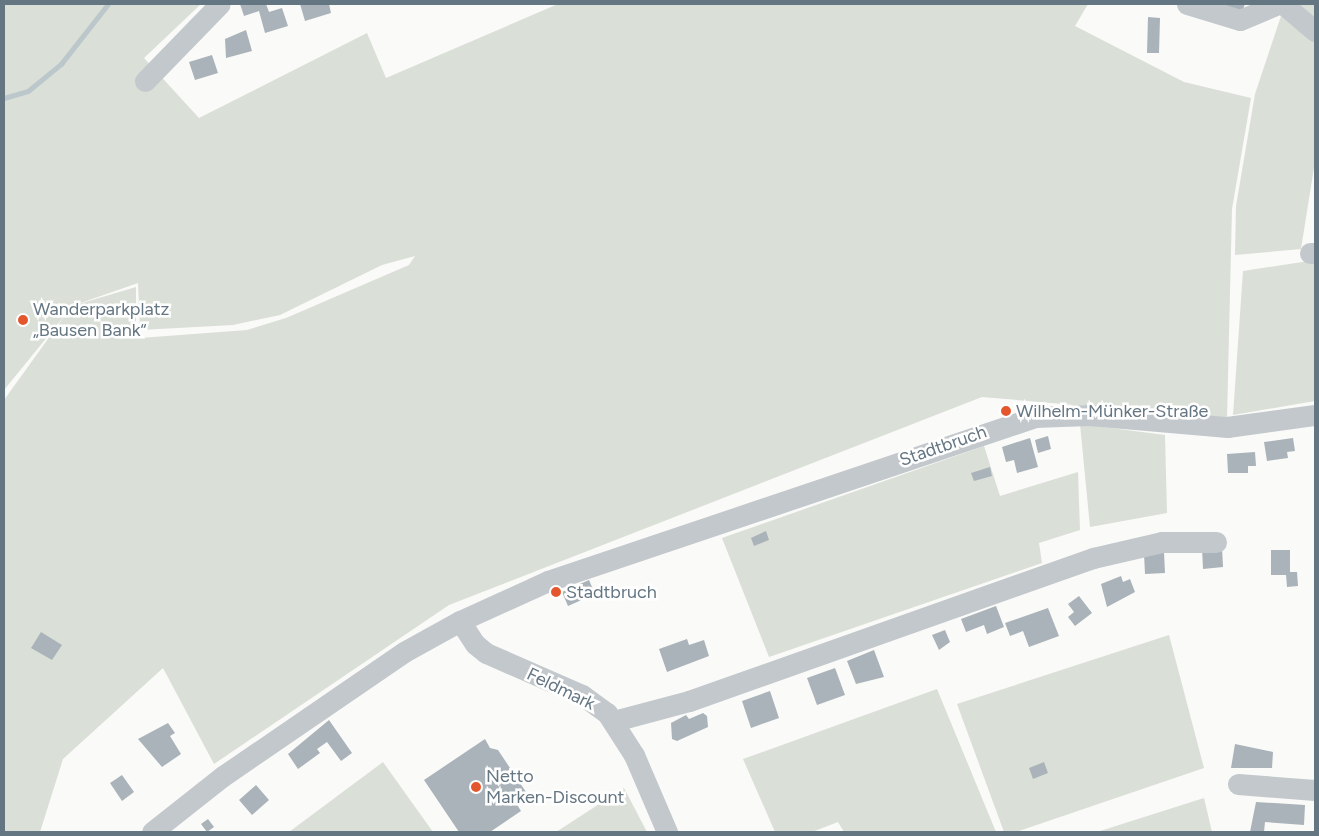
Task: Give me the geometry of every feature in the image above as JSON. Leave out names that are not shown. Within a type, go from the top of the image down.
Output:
[{"type":"street","points":[[145,81],[220,4]]},
{"type":"street","points":[[1187,4],[1240,20],[1278,4]]},
{"type":"street","points":[[1283,4],[1315,31]]},
{"type":"street","name":"Stadtbruch","points":[[152,832],[223,776],[342,693],[460,621],[548,581],[1035,417],[1080,414],[1227,426],[1315,415]]},
{"type":"street","points":[[614,721],[689,701],[1067,570],[1093,558],[1162,542],[1216,542]]},
{"type":"street","name":"Feldmark","points":[[460,621],[475,644],[486,654],[582,695],[614,721],[634,755],[667,832]]},
{"type":"street","points":[[1238,784],[1315,790]]},
{"type":"shaded area","points":[[4,4],[201,4],[144,58],[199,118],[367,33],[386,78],[558,4],[1088,4],[1075,26],[1184,82],[1251,98],[1232,209],[1227,418],[982,397],[449,605],[214,764],[163,668],[63,759],[40,832],[4,832],[4,400],[66,314],[4,390]],"holes":[[[415,256],[409,265],[286,318],[247,330],[140,338],[136,331],[136,287],[72,306],[138,283],[140,330],[233,325],[280,315],[382,265]]]},
{"type":"shaded area","points":[[1285,4],[1315,4],[1315,161],[1301,249],[1235,255],[1236,206],[1255,94]]},
{"type":"shaded area","points":[[1315,260],[1315,401],[1233,415],[1243,271]]},
{"type":"shaded area","points":[[1080,424],[1165,435],[1167,513],[1090,527]]},
{"type":"shaded area","points":[[984,446],[1000,496],[1078,472],[1080,530],[1039,543],[1042,563],[769,657],[722,538]]},
{"type":"shaded area","points":[[1169,635],[1204,768],[1016,832],[1004,832],[957,704]]},
{"type":"shaded area","points":[[937,689],[996,832],[844,832],[838,822],[812,832],[775,832],[743,759]]},
{"type":"shaded area","points":[[383,762],[433,832],[289,832]]},
{"type":"shaded area","points":[[624,788],[647,832],[556,832]]},
{"type":"shaded area","points":[[1204,798],[1212,832],[1097,832]]},
{"type":"building","points":[[240,4],[266,4],[269,12],[282,8],[288,26],[265,33],[259,11],[244,16]]},
{"type":"building","points":[[300,4],[329,4],[331,13],[305,21]]},
{"type":"building","points":[[1211,4],[1245,4],[1241,15]]},
{"type":"building","points":[[1148,17],[1160,18],[1159,53],[1147,53]]},
{"type":"building","points":[[246,30],[252,51],[226,58],[225,39]]},
{"type":"building","points":[[212,55],[218,73],[195,80],[189,62]]},
{"type":"building","points":[[1048,436],[1051,449],[1038,453],[1035,440]]},
{"type":"building","points":[[1030,438],[1038,467],[1017,473],[1014,460],[1006,462],[1002,447]]},
{"type":"building","points":[[1293,438],[1295,451],[1287,452],[1288,458],[1267,461],[1264,442]]},
{"type":"building","points":[[1255,452],[1256,466],[1248,466],[1248,473],[1228,473],[1227,454]]},
{"type":"building","points":[[990,467],[992,476],[974,481],[971,473]]},
{"type":"building","points":[[766,531],[769,540],[754,546],[751,538]]},
{"type":"building","points":[[1222,547],[1223,567],[1203,569],[1202,548]]},
{"type":"building","points":[[1271,550],[1290,550],[1290,572],[1297,572],[1298,586],[1287,587],[1286,575],[1271,575]]},
{"type":"building","points":[[1164,552],[1165,573],[1145,574],[1144,554]]},
{"type":"building","points":[[1121,576],[1123,582],[1130,579],[1135,592],[1107,607],[1101,584]]},
{"type":"building","points":[[589,580],[595,594],[568,606],[562,592]]},
{"type":"building","points":[[1079,596],[1092,613],[1075,626],[1068,617],[1074,612],[1068,604]]},
{"type":"building","points":[[996,606],[1004,627],[987,634],[984,625],[966,632],[961,619]]},
{"type":"building","points":[[1048,608],[1059,636],[1029,647],[1023,631],[1010,636],[1005,623]]},
{"type":"building","points":[[945,630],[950,642],[939,650],[932,635]]},
{"type":"building","points":[[41,632],[62,645],[52,660],[31,648]]},
{"type":"building","points":[[687,639],[689,645],[704,640],[709,656],[667,672],[659,649]]},
{"type":"building","points":[[874,650],[884,677],[856,684],[847,661]]},
{"type":"building","points":[[835,668],[845,695],[817,705],[807,678]]},
{"type":"building","points":[[770,691],[779,718],[751,728],[742,701]]},
{"type":"building","points":[[703,713],[707,716],[708,727],[677,741],[672,739],[671,723],[686,715],[689,719]]},
{"type":"building","points":[[329,720],[352,753],[341,761],[327,742],[317,749],[320,753],[298,769],[288,754]]},
{"type":"building","points":[[168,723],[175,733],[170,736],[181,754],[162,767],[138,739]]},
{"type":"building","name":"Netto Marken-Discount","points":[[485,739],[490,748],[498,750],[528,795],[516,803],[521,811],[490,832],[459,832],[424,780]]},
{"type":"building","points":[[1235,744],[1273,752],[1272,768],[1231,768]]},
{"type":"building","points":[[1044,762],[1048,773],[1033,779],[1029,768]]},
{"type":"building","points":[[122,775],[134,792],[122,801],[110,783]]},
{"type":"building","points":[[256,785],[269,800],[252,815],[239,800]]},
{"type":"building","points":[[1256,802],[1305,805],[1304,825],[1265,822],[1264,832],[1250,832]]},
{"type":"building","points":[[208,819],[214,827],[207,832],[201,824]]},
{"type":"waterway","points":[[4,98],[28,91],[61,64],[108,4]]},
{"type":"place","name":"Wanderparkplatz „Bausen Bank“","points":[[23,320]]},
{"type":"place","name":"Wilhelm-Münker-Straße","points":[[1006,411]]},
{"type":"place","name":"Stadtbruch","points":[[556,592]]},
{"type":"place","name":"Netto Marken-Discount","points":[[476,787]]}]
